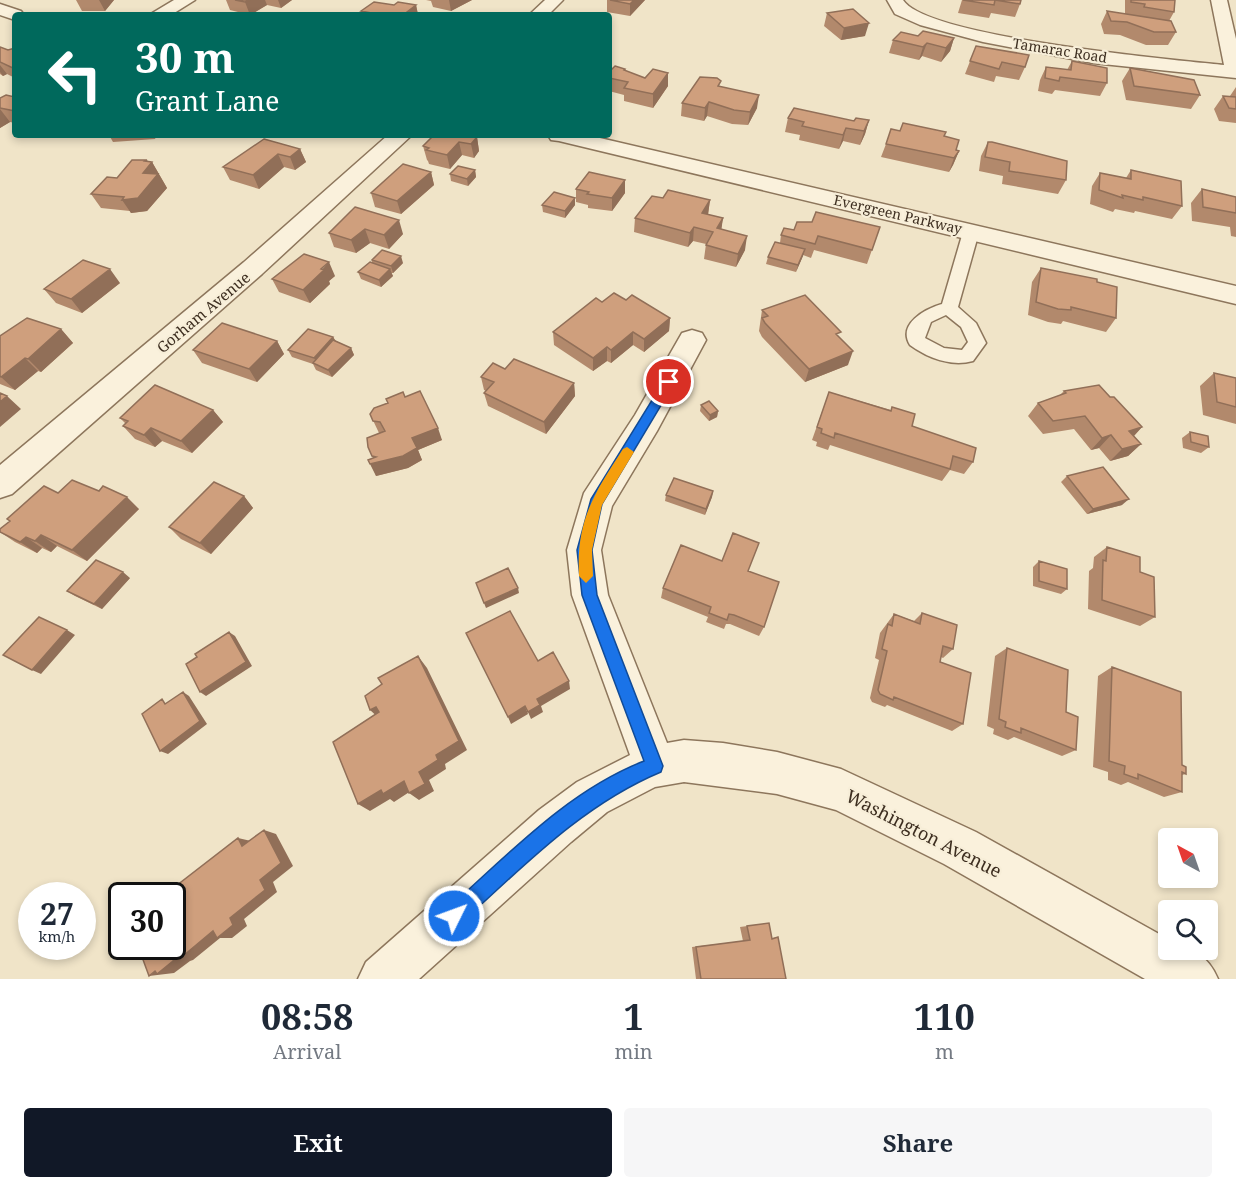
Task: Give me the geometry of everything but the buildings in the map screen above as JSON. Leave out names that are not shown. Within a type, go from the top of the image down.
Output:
[{"type":"street","points":[[164,12],[187,0]]},
{"type":"street","points":[[541,12],[555,0]]},
{"type":"street","name":"Tamarac Road","points":[[895,0],[901,10],[926,21],[983,38],[1093,57],[1236,72]]},
{"type":"street","points":[[1219,0],[1231,60],[1236,72]]},
{"type":"street","name":"Gorham Avenue","points":[[0,484],[246,275],[386,138]]},
{"type":"street","name":"Evergreen Parkway","points":[[572,138],[1236,295]]},
{"type":"street","points":[[655,766],[590,595],[584,550],[596,503],[646,423],[692,340]]},
{"type":"street","name":"Washington Avenue","points":[[383,979],[555,826],[592,797],[627,777],[655,766],[684,761],[723,764],[777,773],[841,790],[960,848],[1193,979]]},
{"type":"lane","points":[[949,309],[971,232]]},
{"type":"slow traffic","points":[[586,576],[584,550],[596,503],[627,452]]},
{"type":"route","points":[[454,916],[555,826],[592,797],[627,777],[655,766],[615,658],[601,629],[585,573],[584,550],[596,503],[669,382]]}]
